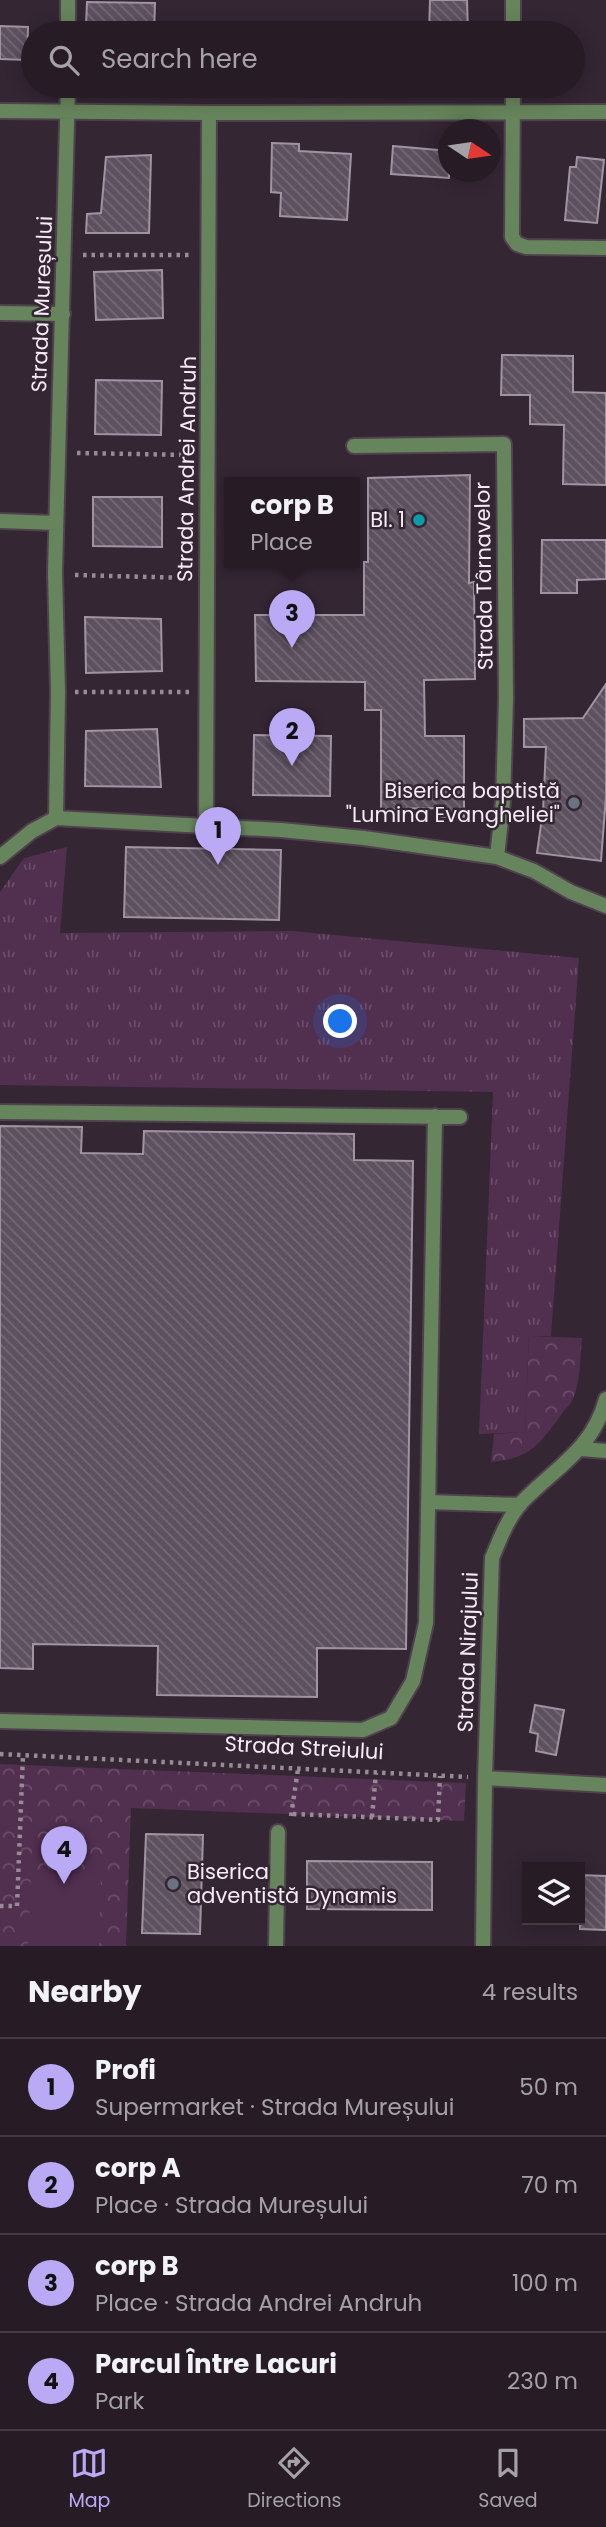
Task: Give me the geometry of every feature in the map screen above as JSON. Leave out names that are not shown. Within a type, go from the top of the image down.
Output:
[{"type":"street","points":[[68,0],[68,21]]},
{"type":"street","points":[[513,0],[513,21]]},
{"type":"street","name":"Strada Mureșului","points":[[56,818],[56,523],[68,98]]},
{"type":"street","points":[[513,98],[512,237],[517,244],[526,247],[606,248]]},
{"type":"street","points":[[0,111],[606,112]]},
{"type":"street","name":"Strada Andrei Andruh","points":[[206,826],[209,113]]},
{"type":"street","points":[[0,313],[63,314]]},
{"type":"street","name":"Strada Târnavelor","points":[[354,446],[504,444],[506,699],[503,801],[497,857]]},
{"type":"street","points":[[0,521],[56,523]]},
{"type":"street","points":[[0,857],[32,831],[56,818],[281,830],[364,838],[497,857],[534,871],[571,892],[606,906]]},
{"type":"street","points":[[0,1112],[460,1117]]},
{"type":"street","points":[[0,1721],[363,1730],[391,1718],[413,1681],[426,1623],[435,1116]]},
{"type":"street","name":"Strada Nirajului","points":[[483,1946],[492,1558],[503,1529],[520,1505],[581,1449],[591,1436],[606,1399]]},
{"type":"street","points":[[581,1449],[606,1451]]},
{"type":"street","points":[[428,1502],[520,1505]]},
{"type":"street","points":[[485,1778],[606,1785]]},
{"type":"street","points":[[276,1946],[278,1832]]},
{"type":"street","points":[[483,1946],[491,1946]]},
{"type":"path","points":[[64,255],[209,255]]},
{"type":"path","points":[[59,453],[209,455]]},
{"type":"path","points":[[90,576],[165,578]]},
{"type":"path","points":[[93,692],[169,692]]},
{"type":"path","name":"Strada Streiului","points":[[0,1754],[485,1778]]},
{"type":"path","points":[[0,1906],[17,1906],[23,1755]]},
{"type":"path","points":[[298,1769],[293,1814],[438,1820],[440,1776]]},
{"type":"path","points":[[372,1817],[376,1773]]},
{"type":"green space","points":[[67,847],[60,933],[292,931],[579,958],[551,1336],[529,1336],[525,1432],[479,1434],[493,1092],[0,1085],[0,892],[24,858]]},
{"type":"green space","points":[[529,1336],[582,1338],[577,1388],[571,1403],[534,1447],[516,1457],[491,1462],[494,1434],[525,1432]]},
{"type":"green space","points":[[0,1764],[466,1783],[464,1821],[131,1808],[126,1946],[0,1946]]},
{"type":"green space","points":[[31,1871],[101,1873],[99,1946],[28,1946]]},
{"type":"building","points":[[430,0],[467,0],[468,21],[429,21]]},
{"type":"building","points":[[87,2],[155,3],[154,21],[86,21]]},
{"type":"building","points":[[0,26],[21,27],[21,60],[0,59]]},
{"type":"building","points":[[272,143],[299,144],[299,151],[351,154],[347,220],[280,216],[281,193],[271,192]]},
{"type":"building","points":[[393,146],[438,150],[438,177],[391,174]]},
{"type":"building","points":[[151,155],[149,233],[86,233],[87,214],[101,213],[106,157]]},
{"type":"building","points":[[577,157],[604,160],[597,223],[565,220],[570,167],[576,167]]},
{"type":"building","points":[[162,270],[163,318],[96,320],[94,272]]},
{"type":"building","points":[[502,355],[573,356],[573,392],[606,393],[606,485],[563,484],[564,425],[530,424],[530,395],[501,395]]},
{"type":"building","points":[[96,380],[162,381],[161,435],[95,434]]},
{"type":"building","points":[[470,475],[469,583],[474,582],[475,679],[424,680],[425,736],[464,736],[464,817],[437,817],[437,808],[381,809],[381,710],[365,710],[365,682],[256,681],[255,615],[364,615],[364,562],[368,562],[368,478]]},
{"type":"building","points":[[93,497],[162,497],[162,547],[93,546]]},
{"type":"building","points":[[542,540],[606,540],[606,579],[577,580],[577,593],[541,593]]},
{"type":"building","points":[[85,617],[161,619],[162,671],[86,673]]},
{"type":"building","name":"Biserica baptistă \"Lumina Evangheliei\"","points":[[606,684],[606,796],[601,861],[537,853],[543,811],[546,747],[524,747],[524,719],[583,718]]},
{"type":"building","points":[[157,729],[161,787],[85,786],[86,731]]},
{"type":"building","points":[[254,735],[331,736],[330,796],[253,795]]},
{"type":"building","points":[[126,847],[281,850],[279,920],[124,917]]},
{"type":"building","points":[[0,1126],[82,1127],[81,1153],[143,1154],[144,1131],[354,1134],[354,1160],[413,1161],[406,1649],[317,1648],[317,1697],[157,1695],[158,1646],[33,1644],[33,1669],[0,1668]]},
{"type":"building","points":[[535,1705],[564,1710],[556,1755],[536,1751],[538,1734],[530,1732]]},
{"type":"building","name":"Biserica adventistă Dynamis","points":[[146,1834],[203,1835],[200,1934],[142,1933]]},
{"type":"building","points":[[307,1861],[432,1862],[432,1910],[307,1909]]},
{"type":"building","points":[[585,1875],[606,1876],[606,1930],[580,1929],[580,1925],[585,1925]]},
{"type":"place","name":"Bl. 1","points":[[419,520]]},
{"type":"place","name":"corp B","points":[[292,648]]},
{"type":"place","name":"corp A","points":[[292,766]]},
{"type":"place","name":"Biserica baptistă \"Lumina Evangheliei\"","points":[[574,803]]},
{"type":"place","name":"Profi","points":[[218,865]]},
{"type":"place","name":"Parcul Între Lacuri","points":[[64,1884]]},
{"type":"place","name":"Biserica adventistă Dynamis","points":[[173,1884]]}]
